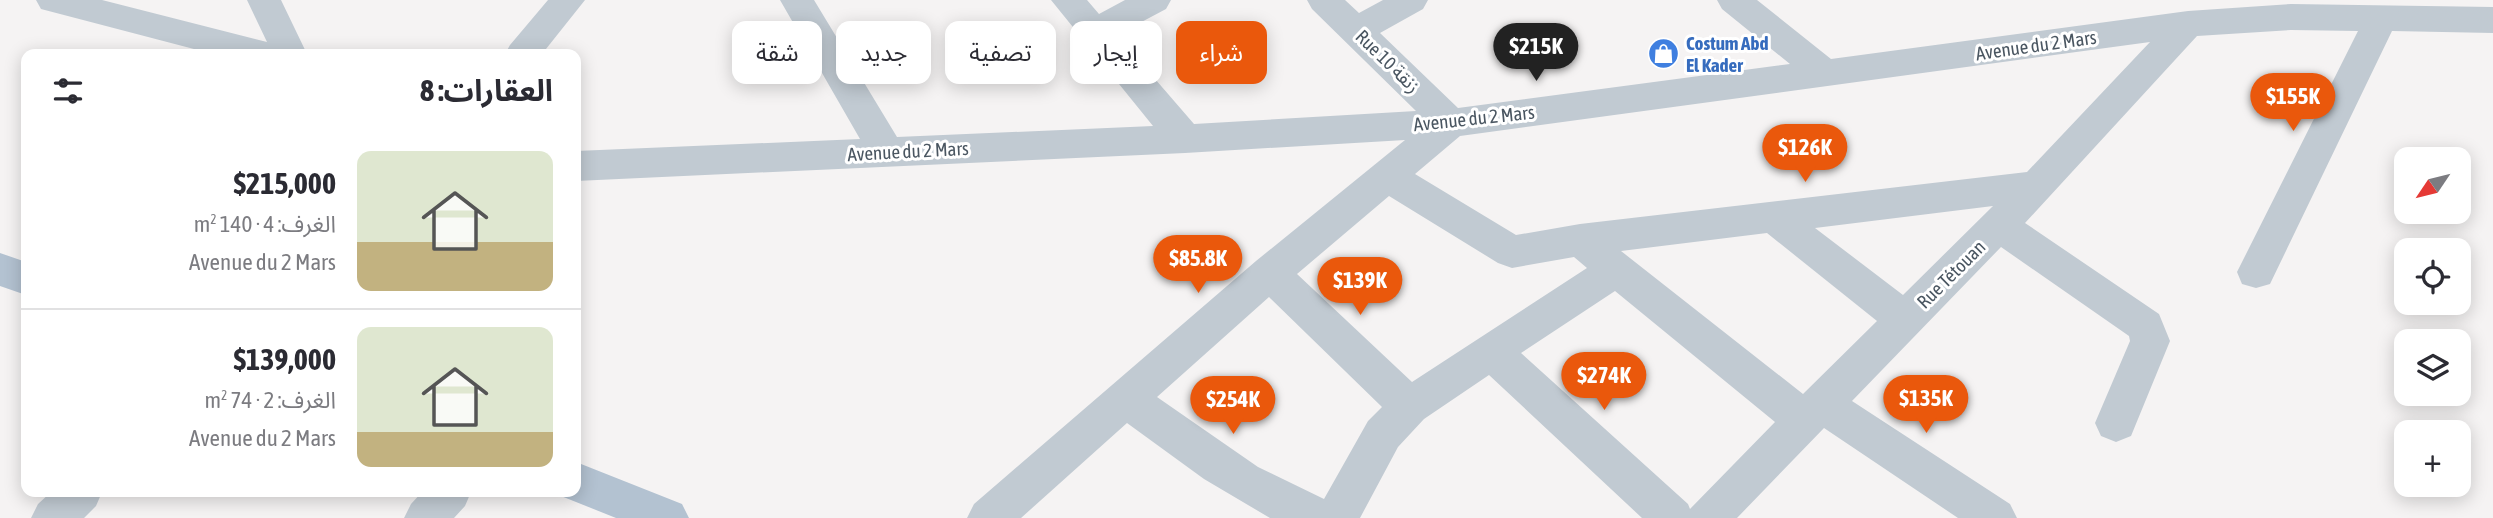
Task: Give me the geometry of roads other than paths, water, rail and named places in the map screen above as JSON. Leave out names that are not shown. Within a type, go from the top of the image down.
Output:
[{"type":"main road","points":[[0,269],[21,277]]},
{"type":"main road","points":[[581,484],[667,518]]},
{"type":"street","points":[[53,0],[244,49]]},
{"type":"street","points":[[264,0],[288,49]]},
{"type":"street","points":[[526,49],[568,0]]},
{"type":"street","points":[[797,0],[887,152]]},
{"type":"street","points":[[1068,0],[1085,21]]},
{"type":"street","points":[[1115,21],[1154,0]]},
{"type":"street","name":"Rue 10 زنقة","points":[[1324,0],[1451,123]]},
{"type":"street","points":[[1356,31],[1411,0]]},
{"type":"street","points":[[1734,0],[1825,73]]},
{"type":"street","name":"Avenue du 2 Mars","points":[[581,166],[1185,139],[1451,123],[2189,23],[2279,8],[2381,19],[2493,20]]},
{"type":"street","points":[[2256,272],[2381,19]]},
{"type":"street","name":"Rue Tétouan","points":[[1708,518],[2037,186],[2189,23]]},
{"type":"street","points":[[1138,84],[1185,139]]},
{"type":"street","points":[[989,518],[1270,273],[1451,123]]},
{"type":"street","points":[[1387,176],[1513,252],[1580,240],[2037,186]]},
{"type":"street","points":[[1773,217],[1905,320]]},
{"type":"street","points":[[1999,225],[2145,326],[2150,341],[2116,423]]},
{"type":"street","points":[[1580,240],[1814,412],[1995,518]]},
{"type":"street","points":[[1337,518],[1383,434],[1409,406],[1616,269]]},
{"type":"street","points":[[1270,273],[1409,406]]},
{"type":"street","points":[[1492,352],[1673,518]]},
{"type":"street","points":[[1125,398],[1251,487],[1292,509],[1320,518]]},
{"type":"street","points":[[52,518],[75,497]]},
{"type":"street","points":[[426,518],[445,497]]},
{"type":"place","name":"Costum Abd El Kader","points":[[1663,54]]}]
